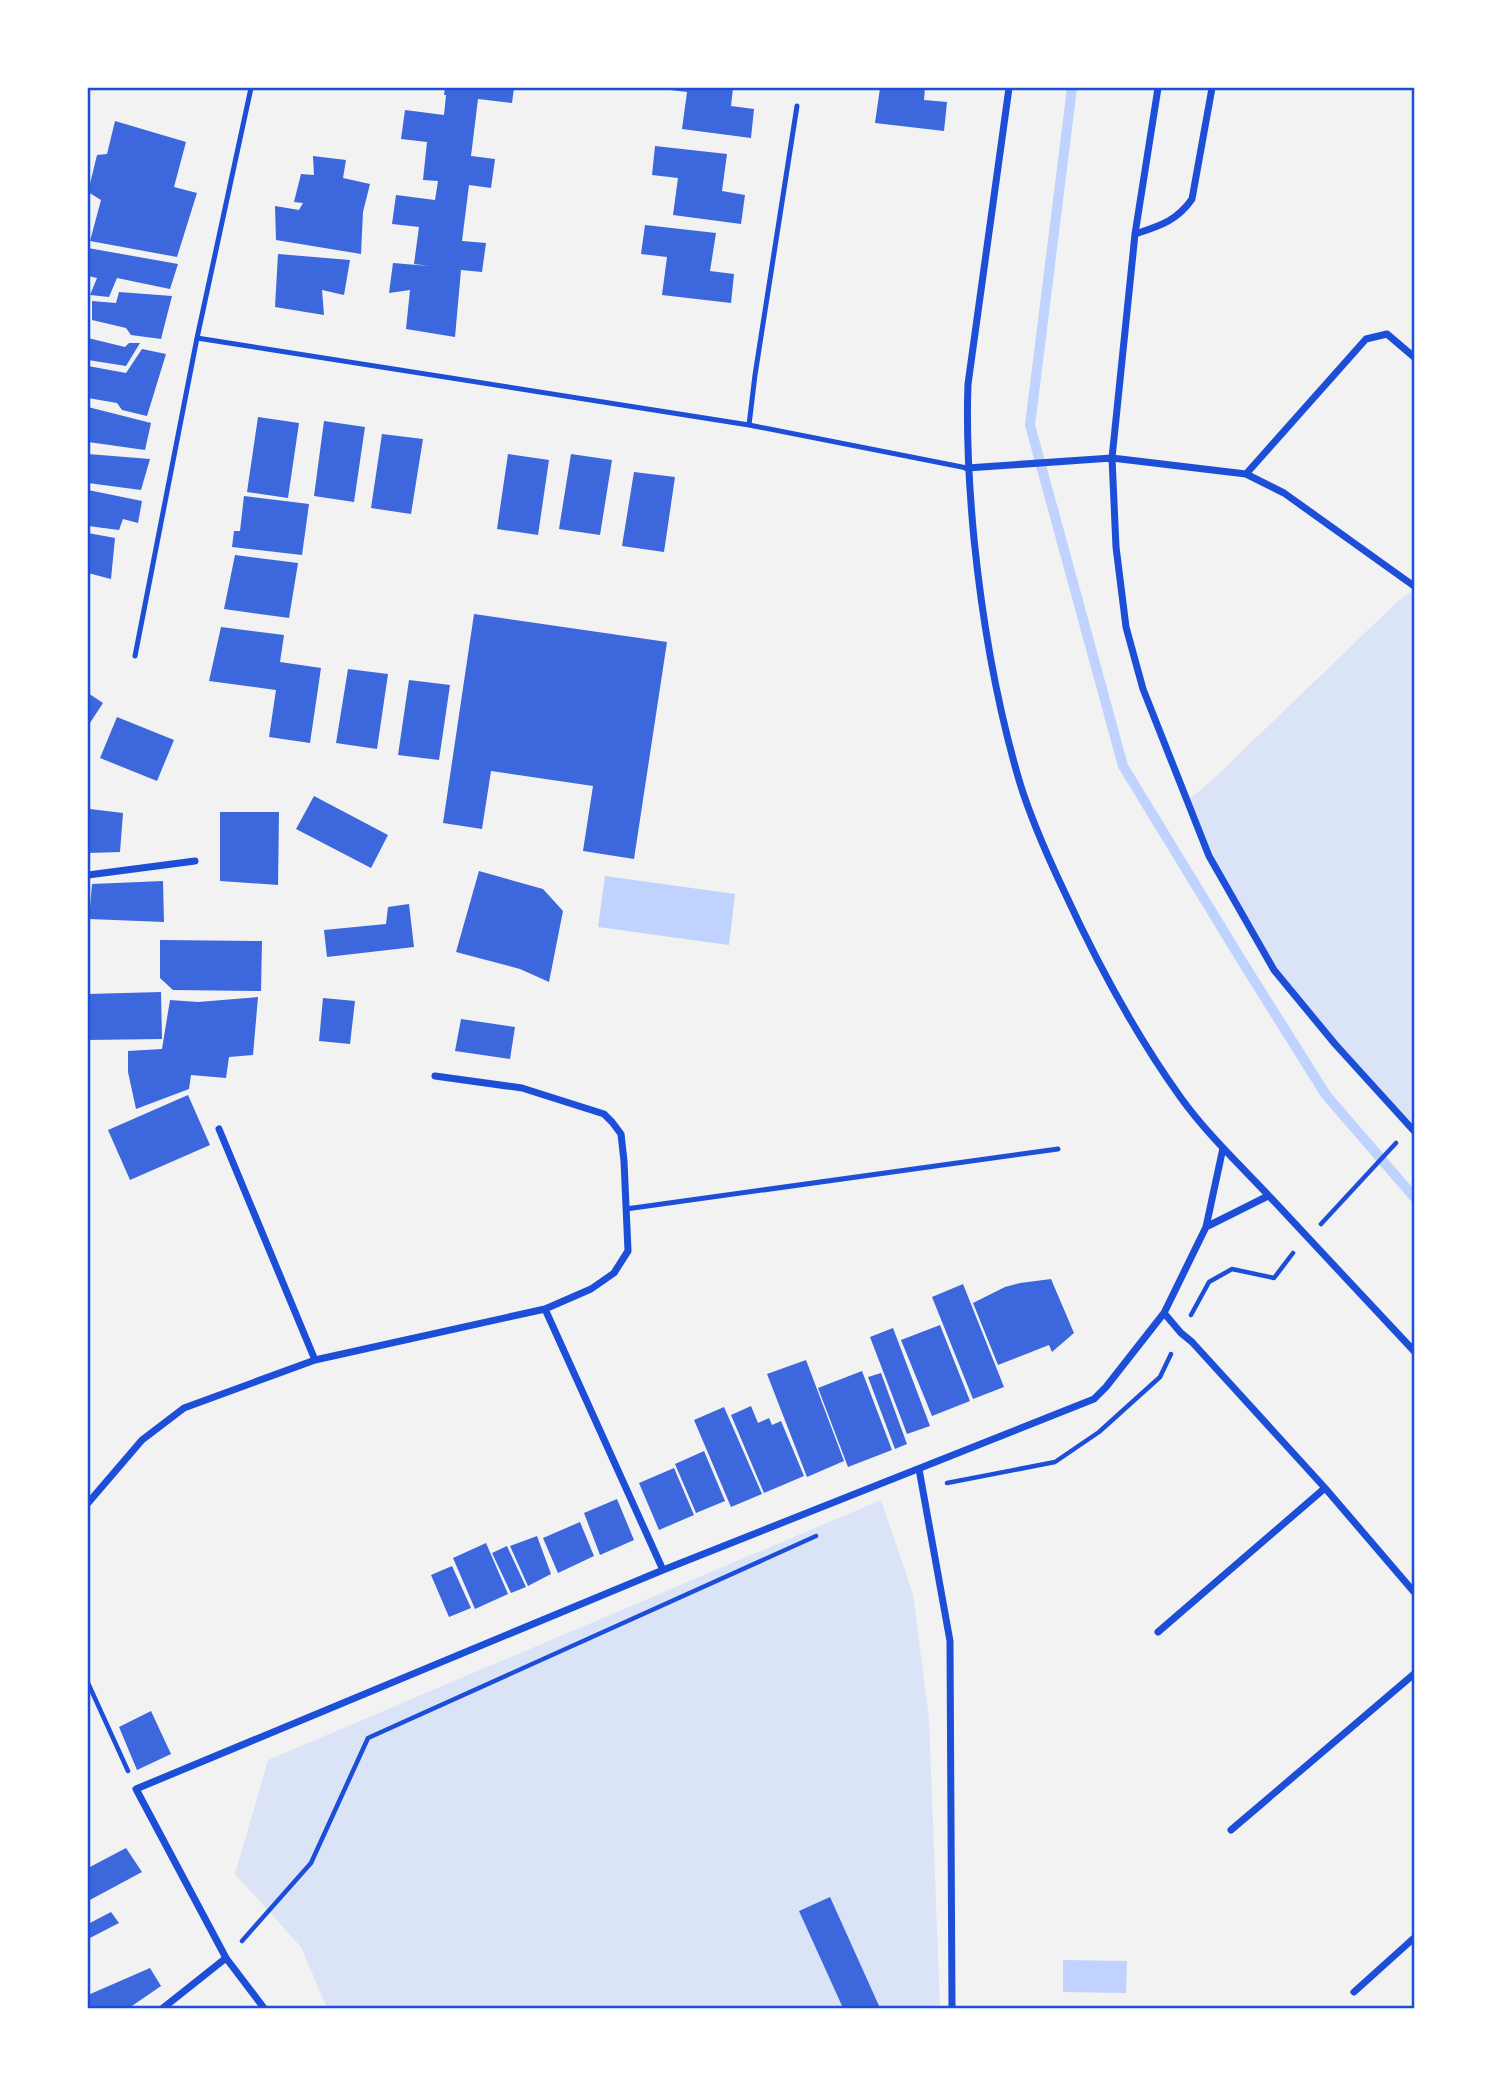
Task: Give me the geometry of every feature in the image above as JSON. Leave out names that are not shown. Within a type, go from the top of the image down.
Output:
[{"type":"street","points":[[1009,88],[968,384],[966,428],[967,468],[988,651],[1017,775],[1042,844],[1090,947],[1138,1032],[1182,1100],[1223,1148],[1415,1350]]},
{"type":"street","points":[[1158,88],[1135,234],[1112,458],[1116,547],[1126,627],[1143,689],[1209,856],[1274,970],[1335,1044],[1415,1131]]},
{"type":"street","points":[[1135,234],[1168,222],[1184,212],[1192,199],[1212,88]]},
{"type":"street","points":[[1246,474],[1366,339],[1387,334],[1415,358]]},
{"type":"street","points":[[967,468],[1112,458],[1246,474],[1284,493],[1415,586]]},
{"type":"street","points":[[88,875],[195,861]]},
{"type":"street","points":[[88,1503],[142,1440],[184,1408],[314,1360],[545,1309],[591,1289],[614,1273],[628,1251],[621,1134],[612,1122],[604,1114],[522,1088],[435,1076]]},
{"type":"street","points":[[219,1129],[314,1360]]},
{"type":"street","points":[[264,2008],[226,1958],[136,1789],[663,1570],[1094,1399],[1164,1312],[1206,1227],[1223,1148]]},
{"type":"street","points":[[1206,1227],[1268,1196]]},
{"type":"street","points":[[545,1309],[663,1570]]},
{"type":"street","points":[[1164,1312],[1325,1488],[1415,1592]]},
{"type":"street","points":[[919,1469],[950,1641],[952,2008]]},
{"type":"street","points":[[1158,1632],[1325,1488]]},
{"type":"street","points":[[1231,1830],[1415,1674]]},
{"type":"street","points":[[1354,1992],[1415,1938]]},
{"type":"street","points":[[163,2008],[226,1958]]},
{"type":"lane","points":[[135,656],[197,338],[251,88]]},
{"type":"lane","points":[[749,425],[797,106]]},
{"type":"lane","points":[[197,338],[749,425],[967,468]]},
{"type":"lane","points":[[626,1209],[1058,1149]]},
{"type":"path","points":[[1315,1230],[1404,1135]]},
{"type":"path","points":[[922,1488],[1055,1462],[1099,1432],[1160,1377],[1209,1282],[1232,1269],[1274,1278],[1307,1238]]},
{"type":"path","points":[[226,1958],[312,1863],[368,1738],[821,1534]]},
{"type":"path","points":[[88,1683],[136,1789]]},
{"type":"shaded area","points":[[1414,590],[1414,1131],[1274,970],[1209,856],[1187,801],[1398,601]]},
{"type":"shaded area","points":[[881,1500],[913,1594],[929,1718],[940,2008],[327,2008],[301,1947],[235,1874],[268,1760]]},
{"type":"water","points":[[605,876],[735,894],[729,945],[598,927]]},
{"type":"water","points":[[1063,1960],[1127,1961],[1126,1993],[1063,1992]]},
{"type":"building","points":[[445,88],[514,88],[512,103],[478,99],[471,156],[495,159],[491,188],[469,185],[462,241],[486,243],[482,272],[461,270],[455,337],[406,329],[410,290],[389,293],[393,263],[429,266],[414,264],[419,227],[392,224],[396,195],[435,200],[438,181],[423,180],[427,142],[401,139],[405,110],[444,115]]},
{"type":"building","points":[[661,88],[733,88],[731,106],[754,109],[751,138],[682,129],[687,92]]},
{"type":"building","points":[[880,88],[925,88],[924,100],[947,102],[944,131],[875,123]]},
{"type":"building","points":[[115,121],[186,142],[174,187],[197,193],[177,257],[90,241],[101,200],[88,192],[97,155],[107,154]]},
{"type":"building","points":[[655,146],[727,154],[722,191],[745,195],[741,224],[673,215],[678,178],[652,175]]},
{"type":"building","points":[[313,156],[346,160],[343,178],[370,184],[363,212],[361,254],[276,240],[275,206],[299,210],[303,203],[294,202],[301,174],[314,175]]},
{"type":"building","points":[[645,225],[716,233],[710,271],[734,274],[731,303],[662,295],[667,257],[641,254]]},
{"type":"building","points":[[88,248],[178,264],[170,289],[117,278],[109,297],[90,295],[97,278],[88,276]]},
{"type":"building","points":[[278,254],[350,260],[344,295],[322,290],[324,315],[275,307]]},
{"type":"building","points":[[119,292],[172,296],[161,339],[131,335],[126,328],[92,320],[92,301],[116,303]]},
{"type":"building","points":[[88,338],[125,347],[129,343],[140,343],[126,366],[88,360]]},
{"type":"building","points":[[142,349],[166,354],[147,416],[122,410],[117,403],[88,398],[88,366],[126,373]]},
{"type":"building","points":[[88,407],[151,423],[145,450],[88,442]]},
{"type":"building","points":[[258,417],[299,423],[288,498],[247,492]]},
{"type":"building","points":[[324,421],[365,427],[354,502],[314,496]]},
{"type":"building","points":[[382,434],[423,439],[411,514],[371,508]]},
{"type":"building","points":[[88,454],[150,459],[141,490],[88,483]]},
{"type":"building","points":[[508,454],[549,460],[538,535],[497,529]]},
{"type":"building","points":[[571,454],[612,460],[600,535],[559,529]]},
{"type":"building","points":[[634,472],[675,477],[664,552],[622,546]]},
{"type":"building","points":[[88,490],[142,501],[138,523],[123,519],[119,530],[88,526]]},
{"type":"building","points":[[244,496],[309,504],[302,555],[232,547],[234,531],[240,531]]},
{"type":"building","points":[[88,533],[115,538],[111,579],[88,573]]},
{"type":"building","points":[[235,555],[298,563],[289,618],[224,609]]},
{"type":"building","points":[[474,614],[667,642],[634,859],[583,851],[593,786],[491,771],[482,829],[443,823]]},
{"type":"building","points":[[221,627],[284,635],[280,662],[321,668],[310,743],[269,737],[276,690],[209,681]]},
{"type":"building","points":[[348,669],[388,674],[377,749],[336,743]]},
{"type":"building","points":[[409,680],[450,685],[439,760],[398,755]]},
{"type":"building","points":[[88,693],[103,703],[88,726]]},
{"type":"building","points":[[117,717],[174,740],[157,781],[100,758]]},
{"type":"building","points":[[314,796],[388,835],[371,868],[296,829]]},
{"type":"building","points":[[90,809],[123,813],[120,852],[88,853]]},
{"type":"building","points":[[220,812],[279,812],[278,885],[220,881]]},
{"type":"building","points":[[479,871],[543,889],[563,911],[549,982],[520,969],[456,952]]},
{"type":"building","points":[[163,881],[164,922],[89,919],[92,884]]},
{"type":"building","points":[[409,904],[414,947],[327,957],[324,930],[386,924],[388,907]]},
{"type":"building","points":[[160,940],[262,941],[261,991],[173,990],[160,978]]},
{"type":"building","points":[[161,992],[162,1039],[88,1040],[88,994]]},
{"type":"building","points":[[258,997],[253,1055],[229,1057],[226,1078],[191,1075],[189,1089],[136,1109],[128,1072],[128,1051],[162,1049],[170,1000],[198,1002]]},
{"type":"building","points":[[323,998],[355,1001],[350,1044],[319,1041]]},
{"type":"building","points":[[461,1019],[515,1027],[510,1059],[455,1051]]},
{"type":"building","points":[[188,1095],[210,1145],[130,1180],[108,1130]]},
{"type":"building","points":[[1051,1279],[1074,1333],[1052,1352],[1049,1345],[998,1365],[973,1303],[1005,1287]]},
{"type":"building","points":[[963,1284],[1004,1387],[973,1399],[932,1297]]},
{"type":"building","points":[[940,1325],[970,1401],[932,1416],[901,1340]]},
{"type":"building","points":[[893,1328],[930,1426],[907,1434],[870,1337]]},
{"type":"building","points":[[806,1360],[844,1461],[807,1477],[767,1374]]},
{"type":"building","points":[[862,1371],[892,1450],[848,1467],[818,1388]]},
{"type":"building","points":[[881,1373],[907,1444],[895,1449],[868,1377]]},
{"type":"building","points":[[751,1406],[758,1423],[769,1418],[772,1425],[781,1421],[804,1476],[764,1493],[731,1415]]},
{"type":"building","points":[[724,1407],[762,1494],[731,1507],[694,1420]]},
{"type":"building","points":[[704,1451],[725,1501],[696,1513],[675,1464]]},
{"type":"building","points":[[674,1468],[694,1515],[659,1530],[639,1483]]},
{"type":"building","points":[[617,1499],[634,1540],[600,1555],[584,1513]]},
{"type":"building","points":[[580,1522],[594,1556],[558,1573],[543,1538]]},
{"type":"building","points":[[537,1536],[551,1574],[528,1586],[510,1546]]},
{"type":"building","points":[[486,1543],[508,1594],[475,1609],[453,1558]]},
{"type":"building","points":[[507,1546],[526,1587],[511,1593],[492,1553]]},
{"type":"building","points":[[452,1566],[471,1608],[449,1617],[431,1575]]},
{"type":"building","points":[[151,1711],[171,1754],[137,1770],[119,1727]]},
{"type":"building","points":[[126,1848],[142,1872],[88,1901],[88,1868]]},
{"type":"building","points":[[830,1897],[880,2008],[843,2008],[799,1911]]},
{"type":"building","points":[[111,1912],[119,1923],[88,1939],[88,1924]]},
{"type":"building","points":[[150,1968],[161,1986],[129,2008],[88,2008],[88,1995]]},
{"type":"waterway","points":[[1072,88],[1030,425],[1123,766],[1326,1095],[1414,1197]]}]
